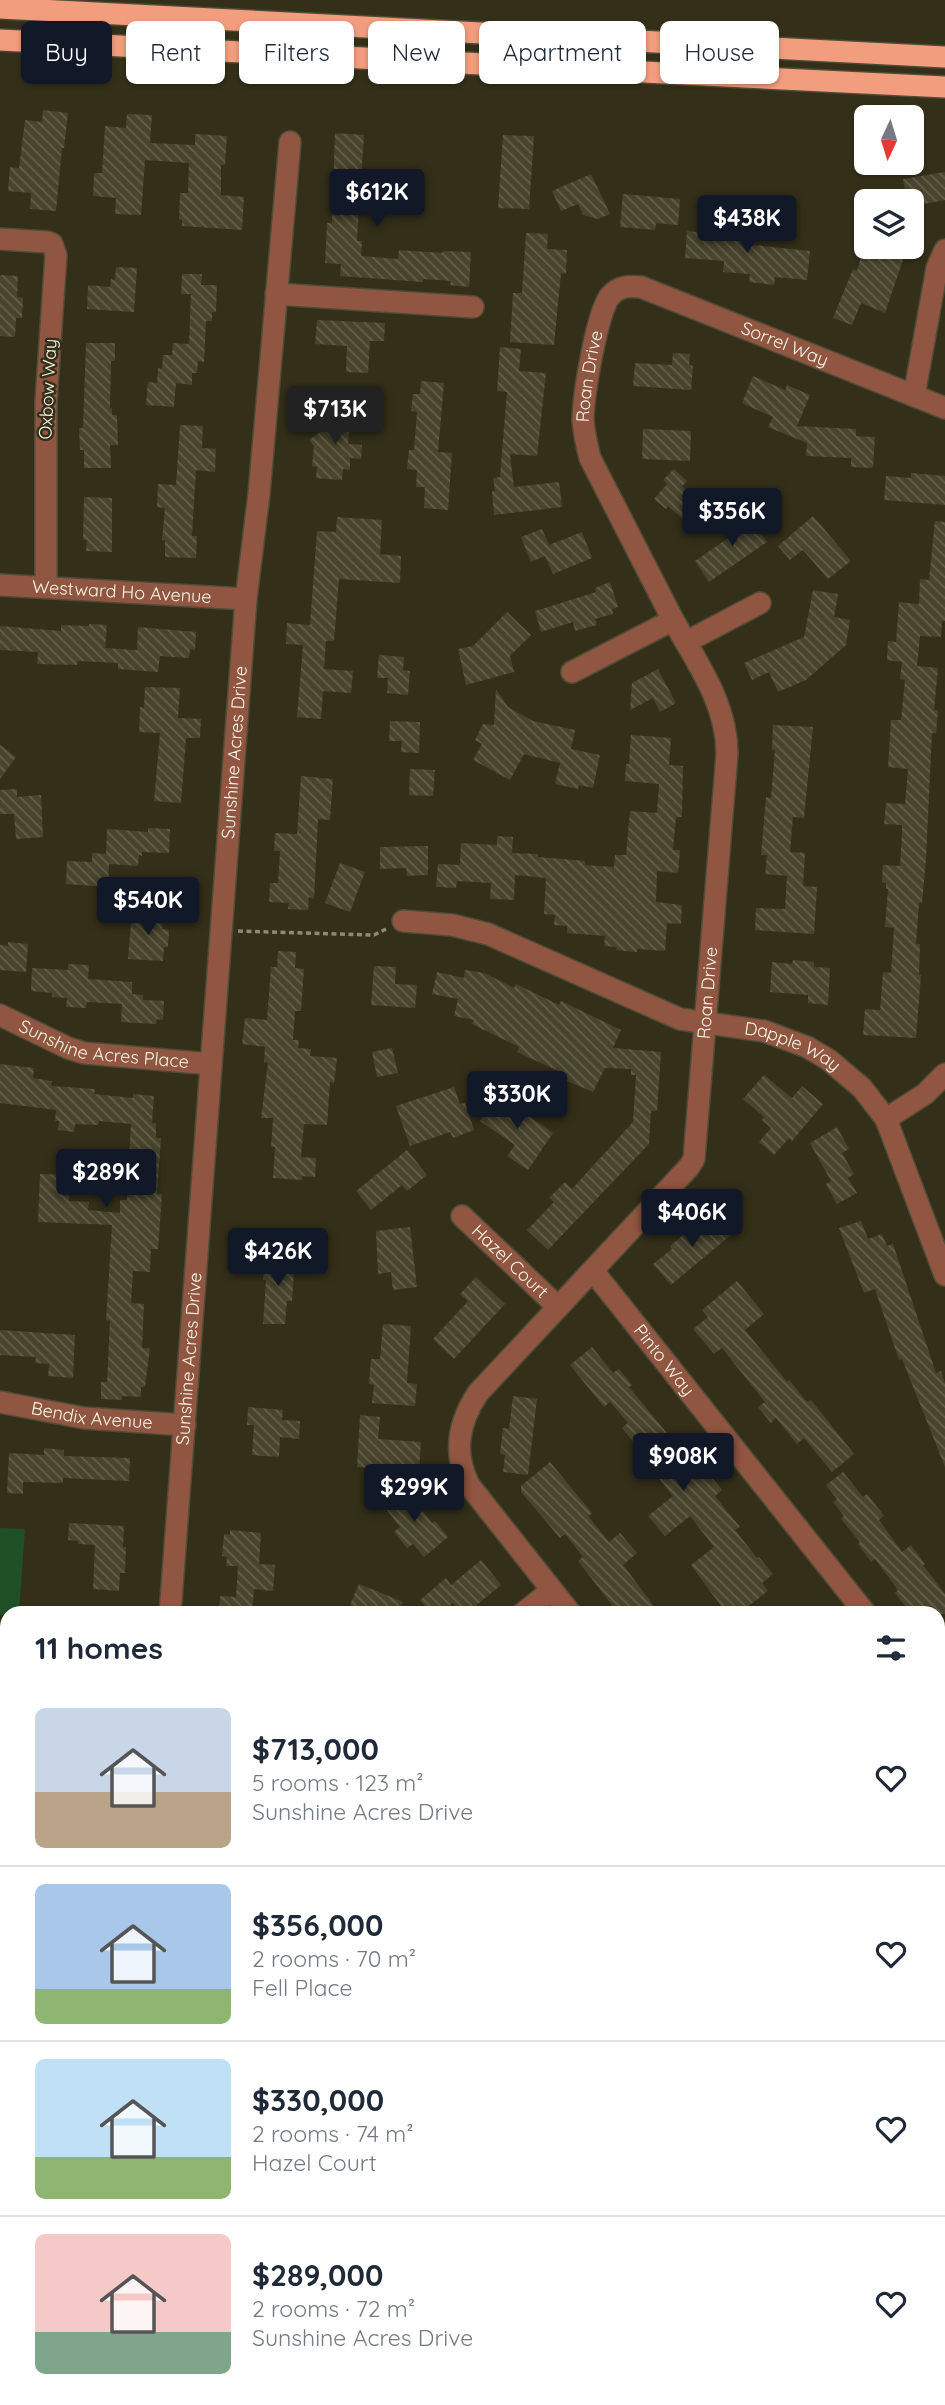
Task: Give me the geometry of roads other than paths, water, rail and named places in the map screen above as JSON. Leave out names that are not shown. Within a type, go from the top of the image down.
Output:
[{"type":"highway","points":[[0,8],[945,57]]},
{"type":"highway","points":[[0,40],[945,87]]},
{"type":"street","name":"Sunshine Acres Drive","points":[[171,1606],[246,599],[259,494],[290,142]]},
{"type":"street","name":"Oxbow Way","points":[[0,239],[47,242],[52,244],[56,255],[46,409],[46,587]]},
{"type":"street","points":[[914,396],[937,268],[945,250]]},
{"type":"street","name":"Sorrel Way","points":[[621,287],[641,287],[945,408]]},
{"type":"street","name":"Roan Drive","points":[[565,1606],[469,1485],[460,1465],[458,1443],[467,1412],[478,1393],[694,1159],[727,740],[719,705],[706,677],[673,620],[590,458],[585,435],[585,393],[602,309],[613,292],[621,287]]},
{"type":"street","points":[[276,293],[473,307]]},
{"type":"street","name":"Westward Ho Avenue","points":[[0,585],[246,599]]},
{"type":"street","points":[[687,642],[760,603]]},
{"type":"street","points":[[572,672],[673,620]]},
{"type":"street","name":"Dapple Way","points":[[403,921],[452,925],[500,938],[680,1019],[764,1031],[807,1047],[829,1060],[878,1105],[886,1119],[945,1275]]},
{"type":"street","name":"Sunshine Acres Place","points":[[0,1015],[84,1053],[211,1063]]},
{"type":"street","points":[[886,1119],[925,1094],[945,1074]]},
{"type":"street","name":"Hazel Court","points":[[462,1216],[558,1307]]},
{"type":"street","name":"Pinto Way","points":[[593,1271],[860,1606]]},
{"type":"street","name":"Bendix Avenue","points":[[0,1402],[84,1418],[185,1425]]},
{"type":"street","points":[[532,1606],[552,1590]]}]
